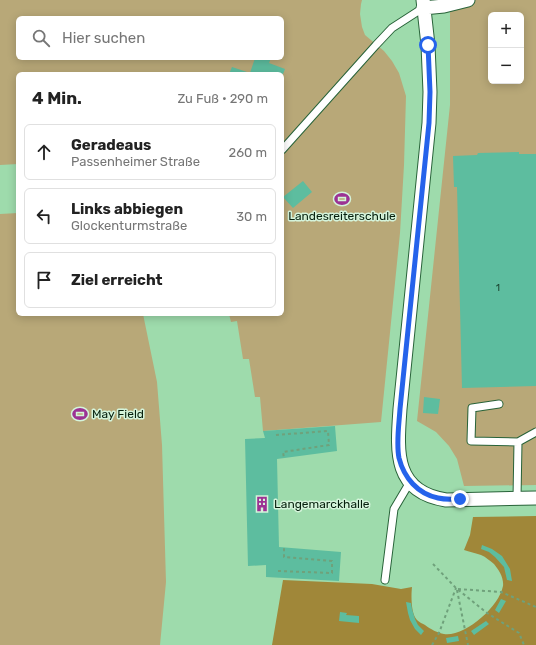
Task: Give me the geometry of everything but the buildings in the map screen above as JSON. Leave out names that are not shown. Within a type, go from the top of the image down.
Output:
[{"type":"street","points":[[468,0],[444,6],[423,4],[430,92],[429,123],[401,393],[398,441],[399,457],[403,472],[410,482],[416,488],[431,496],[446,500],[536,498]]},
{"type":"lane","points":[[284,148],[392,28],[423,4]]},
{"type":"lane","points":[[499,404],[472,408],[471,441],[518,442],[536,432]]},
{"type":"lane","points":[[517,498],[518,442]]},
{"type":"lane","points":[[385,580],[394,509],[410,482]]},
{"type":"path","points":[[276,435],[328,431],[329,445],[283,452],[284,458]]},
{"type":"path","points":[[278,571],[332,573],[332,560],[284,557],[284,547]]},
{"type":"path","points":[[433,564],[456,588],[487,613],[519,633],[524,645]]},
{"type":"path","points":[[456,588],[501,592],[536,607]]},
{"type":"path","points":[[432,645],[456,588]]},
{"type":"path","points":[[456,588],[468,645]]},
{"type":"shaded area","name":"Landesreiterschule","points":[[0,0],[362,0],[360,14],[365,35],[384,51],[392,61],[399,73],[406,96],[400,233],[381,422],[263,431],[260,397],[255,397],[249,359],[243,359],[237,321],[231,322],[230,316],[284,316],[284,72],[16,72],[16,164],[0,165]]},
{"type":"shaded area","points":[[450,0],[536,0],[536,485],[464,486],[457,459],[449,446],[436,432],[417,421],[450,105]]},
{"type":"shaded area","name":"May Field","points":[[16,213],[16,316],[143,316],[157,382],[162,445],[166,582],[160,645],[0,645],[0,214]]},
{"type":"shaded area","points":[[536,516],[536,645],[272,645],[283,580],[372,584],[401,589],[412,587],[413,609],[415,617],[418,621],[437,632],[444,634],[452,634],[462,631],[471,626],[488,611],[495,603],[503,586],[501,574],[494,564],[479,554],[464,550],[470,535],[473,517]]},
{"type":"place","name":"Landesreiterschule","points":[[342,199]]},
{"type":"place","name":"May Field","points":[[80,414]]},
{"type":"place","name":"Langemarckhalle","points":[[262,504]]},
{"type":"route","points":[[428,45],[430,92],[429,123],[400,409],[398,441],[399,457],[403,472],[416,488],[431,496],[446,500],[460,499]]}]
